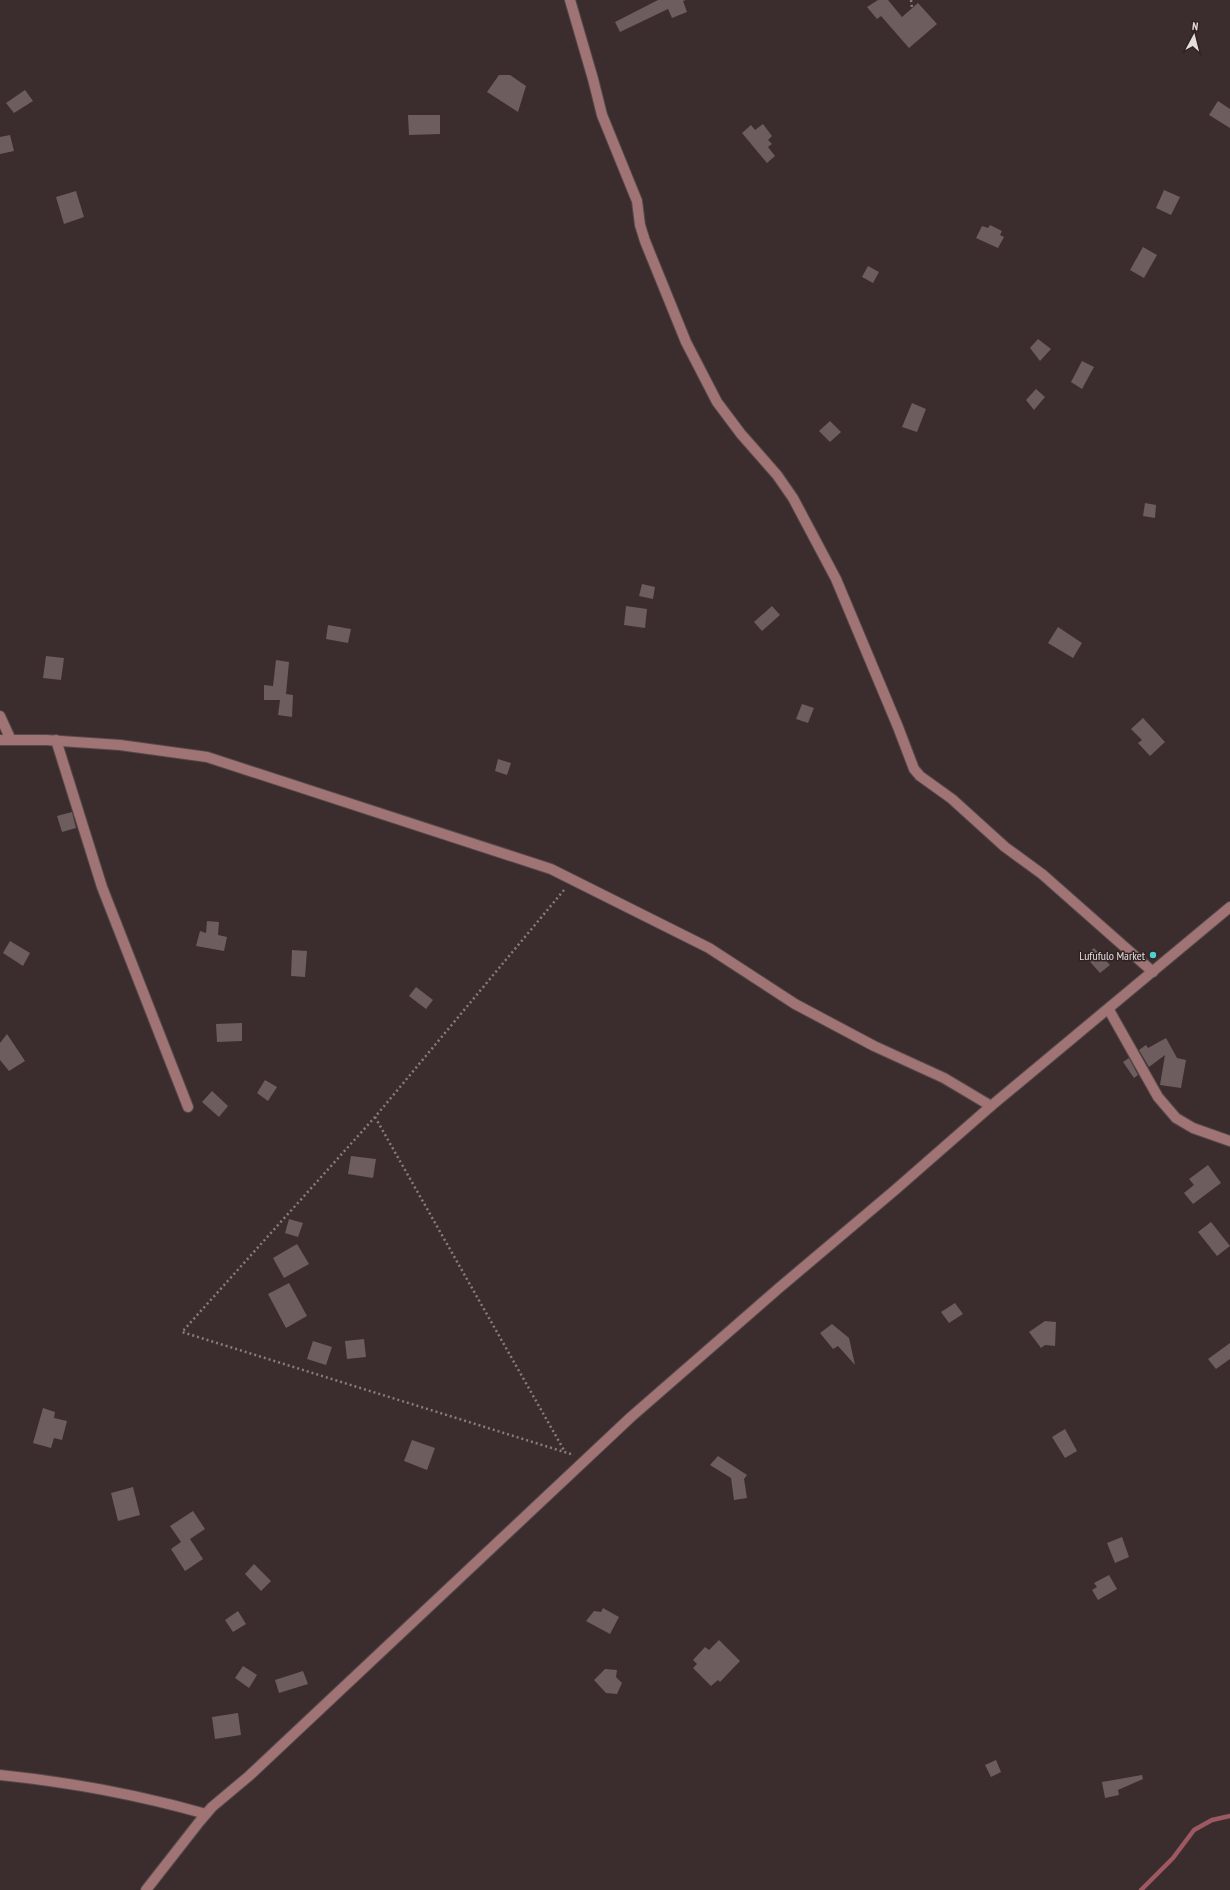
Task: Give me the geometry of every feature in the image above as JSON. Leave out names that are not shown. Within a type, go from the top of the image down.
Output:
[{"type":"street","points":[[569,1],[593,79],[602,115],[633,188],[639,207],[640,224],[645,241],[686,342],[717,402],[741,434],[777,475],[804,518],[836,579],[914,769],[920,776],[952,799],[1006,847],[1042,874],[1153,972]]},
{"type":"street","points":[[0,716],[11,740]]},
{"type":"street","points":[[0,740],[56,740],[120,745],[207,756],[551,869],[708,948],[795,1004],[874,1046],[944,1078],[991,1106]]},
{"type":"street","points":[[56,740],[102,887],[188,1107]]},
{"type":"street","points":[[146,1890],[206,1814],[631,1417],[991,1106],[1109,1010],[1230,907]]},
{"type":"street","points":[[1109,1010],[1158,1097],[1176,1118],[1193,1128],[1230,1141]]},
{"type":"street","points":[[0,1775],[85,1787],[132,1796],[206,1814]]},
{"type":"path","points":[[911,0],[912,8]]},
{"type":"path","points":[[572,880],[375,1117],[182,1332],[586,1459]]},
{"type":"path","points":[[375,1117],[565,1452]]},
{"type":"building","points":[[658,0],[686,0],[683,1],[687,12],[672,18],[668,9],[620,32],[615,22]]},
{"type":"building","points":[[878,0],[888,0],[902,17],[918,3],[937,24],[909,48],[881,16],[877,19],[867,7]]},
{"type":"building","points":[[499,75],[510,75],[526,86],[518,112],[487,92]]},
{"type":"building","points":[[25,90],[33,101],[14,113],[6,103]]},
{"type":"building","points":[[1218,101],[1230,109],[1230,128],[1209,115]]},
{"type":"building","points":[[408,115],[440,115],[440,134],[409,135]]},
{"type":"building","points":[[763,124],[772,136],[768,140],[772,144],[768,147],[775,156],[767,163],[742,133],[751,125],[755,130]]},
{"type":"building","points":[[10,135],[14,151],[0,154],[0,137]]},
{"type":"building","points":[[1164,190],[1180,197],[1171,215],[1156,208]]},
{"type":"building","points":[[76,191],[84,217],[64,224],[56,197]]},
{"type":"building","points":[[990,225],[1002,231],[1000,235],[1004,237],[998,248],[976,238],[982,226],[988,228]]},
{"type":"building","points":[[1143,247],[1157,255],[1144,278],[1130,270]]},
{"type":"building","points":[[868,266],[879,272],[873,283],[862,277]]},
{"type":"building","points":[[1038,339],[1051,349],[1040,361],[1030,348]]},
{"type":"building","points":[[1082,361],[1094,367],[1082,389],[1071,382]]},
{"type":"building","points":[[1036,389],[1045,397],[1034,410],[1026,400]]},
{"type":"building","points":[[912,403],[926,409],[917,432],[902,427]]},
{"type":"building","points":[[830,421],[841,432],[830,442],[819,431]]},
{"type":"building","points":[[1145,503],[1156,505],[1155,518],[1143,516]]},
{"type":"building","points":[[642,584],[655,587],[653,599],[639,596]]},
{"type":"building","points":[[626,606],[647,609],[645,628],[624,625]]},
{"type":"building","points":[[772,606],[780,615],[762,631],[754,622]]},
{"type":"building","points":[[328,625],[351,629],[348,643],[326,639]]},
{"type":"building","points":[[1058,627],[1082,643],[1073,658],[1048,643]]},
{"type":"building","points":[[46,656],[64,658],[61,680],[43,678]]},
{"type":"building","points":[[276,660],[289,662],[286,694],[293,695],[292,717],[278,715],[280,700],[264,700],[264,685],[273,686]]},
{"type":"building","points":[[802,704],[814,708],[808,723],[796,719]]},
{"type":"building","points":[[1143,718],[1165,742],[1150,756],[1138,743],[1142,740],[1131,729]]},
{"type":"building","points":[[498,759],[511,763],[507,775],[495,771]]},
{"type":"building","points":[[72,812],[76,828],[62,832],[57,816]]},
{"type":"building","points":[[207,921],[219,922],[218,935],[227,937],[224,951],[196,946],[200,931],[206,933]]},
{"type":"building","points":[[10,941],[30,953],[23,966],[3,953]]},
{"type":"building","points":[[1094,948],[1110,965],[1100,973],[1085,956]]},
{"type":"building","points":[[292,950],[307,951],[305,977],[291,976]]},
{"type":"building","points":[[416,987],[433,1000],[426,1009],[409,996]]},
{"type":"building","points":[[242,1023],[242,1041],[217,1042],[216,1024]]},
{"type":"building","points":[[7,1034],[25,1061],[9,1071],[0,1060],[0,1043]]},
{"type":"building","points":[[1166,1038],[1177,1058],[1186,1060],[1181,1088],[1160,1085],[1165,1055],[1149,1067],[1139,1050],[1146,1045],[1148,1048]]},
{"type":"building","points":[[1129,1058],[1138,1075],[1134,1078],[1123,1062]]},
{"type":"building","points":[[265,1080],[277,1087],[268,1101],[257,1093]]},
{"type":"building","points":[[212,1091],[228,1106],[219,1117],[202,1102]]},
{"type":"building","points":[[351,1156],[376,1159],[373,1178],[348,1174]]},
{"type":"building","points":[[1208,1165],[1221,1183],[1193,1204],[1184,1193],[1194,1185],[1189,1179]]},
{"type":"building","points":[[289,1219],[303,1223],[298,1237],[285,1233]]},
{"type":"building","points":[[1211,1222],[1230,1246],[1217,1256],[1198,1232]]},
{"type":"building","points":[[297,1244],[309,1264],[284,1278],[273,1258]]},
{"type":"building","points":[[289,1283],[307,1316],[286,1328],[268,1294]]},
{"type":"building","points":[[955,1303],[963,1314],[949,1323],[941,1312]]},
{"type":"building","points":[[1045,1321],[1056,1322],[1055,1346],[1045,1345],[1041,1348],[1029,1332]]},
{"type":"building","points":[[832,1324],[849,1338],[855,1365],[838,1346],[833,1349],[820,1333]]},
{"type":"building","points":[[364,1339],[366,1357],[347,1359],[345,1341]]},
{"type":"building","points":[[313,1341],[332,1347],[326,1365],[307,1359]]},
{"type":"building","points":[[1230,1343],[1230,1359],[1216,1369],[1208,1359]]},
{"type":"building","points":[[43,1408],[55,1412],[54,1418],[67,1421],[62,1440],[54,1438],[51,1448],[33,1443]]},
{"type":"building","points":[[1065,1429],[1077,1451],[1065,1458],[1052,1437]]},
{"type":"building","points":[[412,1440],[435,1448],[427,1470],[404,1461]]},
{"type":"building","points":[[718,1456],[747,1475],[744,1479],[747,1498],[734,1500],[731,1478],[710,1465]]},
{"type":"building","points":[[133,1487],[140,1515],[118,1521],[111,1493]]},
{"type":"building","points":[[193,1511],[205,1529],[190,1539],[203,1559],[185,1571],[171,1549],[181,1542],[170,1526]]},
{"type":"building","points":[[1122,1537],[1129,1557],[1115,1563],[1107,1543]]},
{"type":"building","points":[[254,1564],[271,1581],[261,1591],[245,1574]]},
{"type":"building","points":[[1109,1575],[1117,1589],[1098,1600],[1092,1590],[1097,1587],[1094,1583]]},
{"type":"building","points":[[603,1608],[619,1617],[610,1634],[586,1621],[594,1611],[601,1612]]},
{"type":"building","points":[[238,1611],[246,1624],[233,1632],[225,1620]]},
{"type":"building","points":[[719,1640],[740,1661],[720,1682],[718,1680],[711,1686],[693,1668],[697,1664],[693,1660],[705,1647],[709,1650]]},
{"type":"building","points":[[243,1666],[257,1675],[249,1688],[235,1678]]},
{"type":"building","points":[[605,1669],[617,1670],[616,1677],[622,1683],[617,1694],[606,1693],[594,1680]]},
{"type":"building","points":[[303,1671],[308,1684],[279,1693],[275,1680]]},
{"type":"building","points":[[238,1713],[241,1735],[215,1739],[212,1717]]},
{"type":"building","points":[[996,1760],[1001,1772],[991,1777],[985,1765]]},
{"type":"building","points":[[1142,1775],[1143,1779],[1118,1790],[1119,1795],[1105,1798],[1102,1782]]},
{"type":"waterway","points":[[1141,1890],[1173,1858],[1194,1830],[1212,1820],[1230,1816]]},
{"type":"place","name":"Lufufulo Market","points":[[1153,955]]}]
